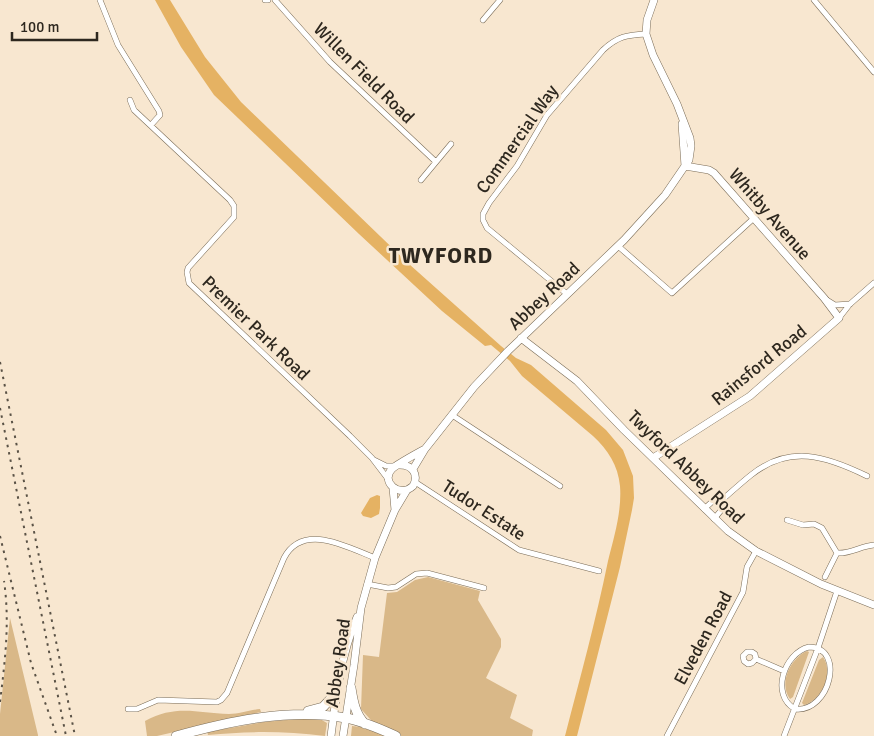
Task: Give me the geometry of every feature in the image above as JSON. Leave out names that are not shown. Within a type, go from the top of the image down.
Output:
[{"type":"highway","points":[[351,688],[359,718],[365,724]]},
{"type":"highway","points":[[176,736],[249,720],[296,714],[321,708],[337,692]]},
{"type":"highway","points":[[296,714],[365,724],[396,736]]},
{"type":"street","points":[[100,0],[118,45],[157,107],[160,115],[151,126]]},
{"type":"street","name":"Willen Field Road","points":[[275,0],[330,62],[436,162]]},
{"type":"street","points":[[483,20],[500,0]]},
{"type":"street","points":[[646,34],[647,20],[654,0]]},
{"type":"street","points":[[814,0],[874,72]]},
{"type":"street","name":"Abbey Road","points":[[413,470],[425,449],[474,387],[521,338],[618,246],[665,195],[689,160],[691,146],[682,118],[671,90],[651,50],[646,34]]},
{"type":"street","name":"Commercial Way","points":[[567,294],[491,232],[483,220],[483,214],[517,166],[547,115],[603,50],[611,42],[625,35],[646,34]]},
{"type":"street","name":"Premier Park Road","points":[[130,100],[134,110],[230,200],[234,206],[234,217],[188,268],[189,282],[339,425],[372,458],[389,480]]},
{"type":"street","points":[[421,180],[451,144]]},
{"type":"street","name":"Whitby Avenue","points":[[685,166],[709,170],[714,173],[824,298],[839,318]]},
{"type":"street","points":[[618,246],[672,293],[754,218]]},
{"type":"street","name":"Rainsford Road","points":[[654,458],[750,396],[839,318],[850,304],[874,283]]},
{"type":"street","points":[[824,298],[835,305],[850,304]]},
{"type":"street","name":"Twyford Abbey Road","points":[[521,338],[577,381],[728,531],[756,551],[820,584],[874,605]]},
{"type":"street","points":[[452,415],[560,486]]},
{"type":"street","name":"Abbey Road","points":[[398,465],[425,449]]},
{"type":"street","points":[[704,509],[714,500],[722,500],[752,474],[785,458],[804,456],[822,458],[840,463],[867,476]]},
{"type":"street","name":"Premier Park Road","points":[[372,458],[386,466],[398,465]]},
{"type":"street","points":[[398,465],[408,466],[413,470],[416,477],[415,482],[408,490],[401,491],[393,488],[389,480],[390,472],[398,465]]},
{"type":"street","name":"Tudor Estate","points":[[415,482],[519,550],[599,571]]},
{"type":"street","name":"Abbey Road","points":[[393,488],[395,510]]},
{"type":"street","name":"Abbey Road","points":[[343,736],[361,608],[367,584],[375,558],[395,510],[408,490]]},
{"type":"street","points":[[714,519],[723,508],[722,500]]},
{"type":"street","points":[[787,520],[803,525],[814,524],[822,528],[837,553]]},
{"type":"street","points":[[128,709],[137,709],[158,700],[216,702],[221,700],[227,693],[284,558],[292,547],[305,540],[323,539],[375,558]]},
{"type":"street","points":[[837,553],[848,553],[865,546],[874,545]]},
{"type":"street","name":"Elveden Road","points":[[667,736],[743,592],[747,567],[756,551]]},
{"type":"street","points":[[825,577],[837,553]]},
{"type":"street","points":[[367,584],[388,588],[396,586],[416,574],[427,572],[484,588]]},
{"type":"street","points":[[784,736],[818,648],[837,591]]},
{"type":"street","name":"Abbey Road","points":[[331,736],[346,647],[361,608]]},
{"type":"street","points":[[804,648],[818,648],[823,651],[829,661],[830,676],[826,688],[820,699],[810,707],[795,709],[787,704],[783,694],[784,671],[793,656],[804,648]]},
{"type":"street","points":[[756,659],[784,671]]},
{"type":"shaded area","points":[[155,0],[170,0],[205,57],[241,102],[409,264],[501,346],[516,358],[531,365],[606,430],[623,450],[633,476],[634,498],[620,567],[577,736],[565,736],[619,514],[619,478],[611,458],[593,436],[522,376],[510,361],[491,345],[485,346],[442,311],[214,95],[181,47]]},
{"type":"shaded area","points":[[377,495],[380,496],[379,514],[371,518],[363,516],[361,513],[370,498]]},
{"type":"shaded area","points":[[428,577],[480,591],[478,600],[501,639],[501,647],[486,678],[517,695],[510,718],[533,730],[532,736],[397,736],[378,728],[361,709],[363,655],[379,657],[387,593],[397,592],[415,580]]},
{"type":"shaded area","points":[[10,618],[38,736],[0,736],[0,714]]},
{"type":"shaded area","points":[[807,651],[809,652],[793,697],[790,699],[785,686],[788,672],[796,659]]},
{"type":"shaded area","points":[[823,657],[826,663],[827,678],[816,698],[804,705],[802,703],[819,660]]},
{"type":"shaded area","points":[[260,709],[261,712],[157,736],[147,736],[145,721],[167,713],[187,711],[229,714]]},
{"type":"shaded area","points":[[320,719],[327,723],[325,736],[266,732],[208,735],[207,732],[264,722]]},
{"type":"shaded area","points":[[352,726],[361,727],[387,736],[351,736]]},
{"type":"railway","points":[[0,362],[75,736]]},
{"type":"railway","points":[[0,408],[66,736]]},
{"type":"railway","points":[[0,536],[31,663],[57,736]]},
{"type":"railway","points":[[0,702],[7,626],[4,581]]},
{"type":"district","name":"TWYFORD","points":[[441,255]]}]
